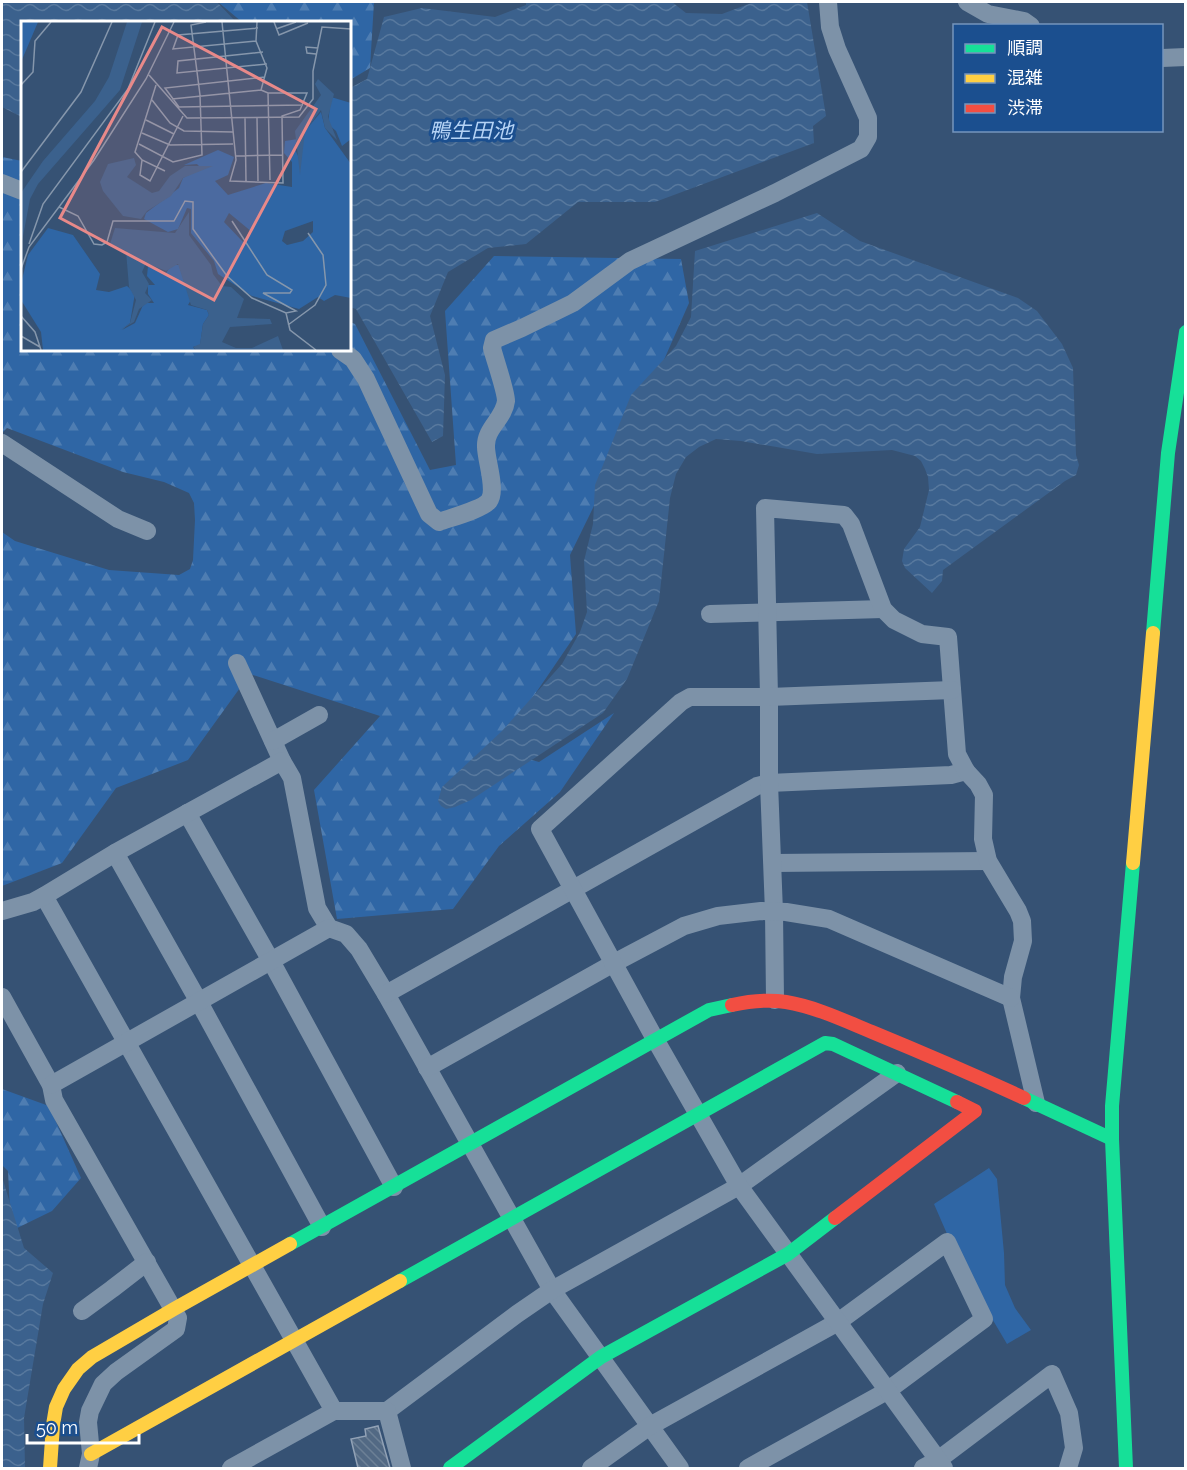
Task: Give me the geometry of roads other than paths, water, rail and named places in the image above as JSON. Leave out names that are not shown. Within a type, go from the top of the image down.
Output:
[{"type":"street","points":[[341,351],[353,359],[366,379],[429,514],[439,522],[483,506],[491,500],[492,491],[486,445],[487,435],[504,410],[506,399],[492,348],[494,340],[573,303],[630,261],[775,193],[861,149],[868,137],[868,118],[837,49],[830,27],[828,2]]},
{"type":"street","points":[[967,2],[988,14],[1024,21],[1028,24]]},
{"type":"street","points":[[1163,58],[1185,57]]},
{"type":"street","points":[[2,183],[21,191]]},
{"type":"street","points":[[1126,1468],[1112,1106],[1168,453],[1185,332]]},
{"type":"street","points":[[2,443],[118,519],[147,531]]},
{"type":"street","points":[[775,1000],[765,508],[844,515],[851,524],[883,609],[894,620],[922,634],[948,637],[957,754],[966,771],[984,795],[983,839],[988,861],[1022,921],[1023,941],[1013,977],[1011,998],[1036,1103]]},
{"type":"street","points":[[710,614],[883,609]]},
{"type":"street","points":[[237,663],[292,778],[317,908],[329,928],[346,934],[359,949],[552,1290],[680,1468]]},
{"type":"street","points":[[952,690],[769,697],[690,697],[681,702],[540,829],[739,1186],[887,1391],[935,1466],[1052,1374],[1069,1413],[1074,1448],[1068,1468]]},
{"type":"street","points":[[273,741],[319,715]]},
{"type":"street","points":[[2,911],[33,902],[115,853],[282,761]]},
{"type":"street","points":[[386,994],[757,786],[769,783],[951,775],[966,771]]},
{"type":"street","points":[[187,813],[271,961],[394,1187]]},
{"type":"street","points":[[115,853],[322,1227]]},
{"type":"street","points":[[773,863],[988,861]]},
{"type":"street","points":[[44,896],[334,1411]]},
{"type":"street","points":[[427,1068],[684,926],[717,916],[761,911],[786,912],[829,919],[1011,998]]},
{"type":"street","points":[[51,1085],[329,928]]},
{"type":"street","points":[[2,997],[51,1085],[54,1100],[178,1318],[176,1329],[116,1372],[104,1384],[90,1411],[89,1461],[295,1340],[825,1043],[833,1044],[897,1073],[975,1111],[788,1254],[601,1357],[450,1468]]},
{"type":"street","points":[[50,1468],[56,1407],[64,1389],[78,1369],[92,1357],[709,1010],[744,1001],[775,1000],[802,1005],[893,1041],[1036,1103],[1112,1139]]},
{"type":"street","points":[[231,1468],[334,1411],[387,1411],[552,1290],[739,1186],[897,1073]]},
{"type":"street","points":[[591,1468],[650,1426],[838,1322],[947,1242],[984,1319],[887,1391],[748,1468]]},
{"type":"street","points":[[82,1311],[147,1262]]},
{"type":"street","points":[[387,1411],[402,1468]]},
{"type":"water","points":[[2,2],[217,2],[235,21],[21,21],[21,116],[2,107]]},
{"type":"water","name":"鴨生田池","points":[[526,2],[672,2],[686,13],[722,14],[754,2],[807,2],[826,116],[813,126],[814,143],[655,202],[578,202],[526,244],[488,248],[448,272],[430,316],[445,375],[443,436],[432,442],[356,309],[351,307],[351,87],[367,79],[384,17],[422,8],[495,17],[526,5]]},
{"type":"water","points":[[817,213],[860,241],[1018,298],[1037,311],[1062,344],[1073,368],[1076,455],[1079,465],[1076,475],[943,570],[942,581],[932,593],[905,568],[902,561],[904,549],[920,527],[929,490],[925,469],[915,456],[892,450],[817,454],[716,439],[699,447],[686,457],[676,474],[670,498],[659,601],[627,679],[603,713],[471,800],[446,809],[441,806],[438,801],[442,787],[502,731],[562,664],[580,632],[587,612],[584,561],[593,524],[595,485],[631,395],[676,346],[691,317],[695,251]]},
{"type":"water","points":[[2,1177],[24,1248],[53,1273],[43,1304],[24,1418],[25,1468],[2,1468]]}]
